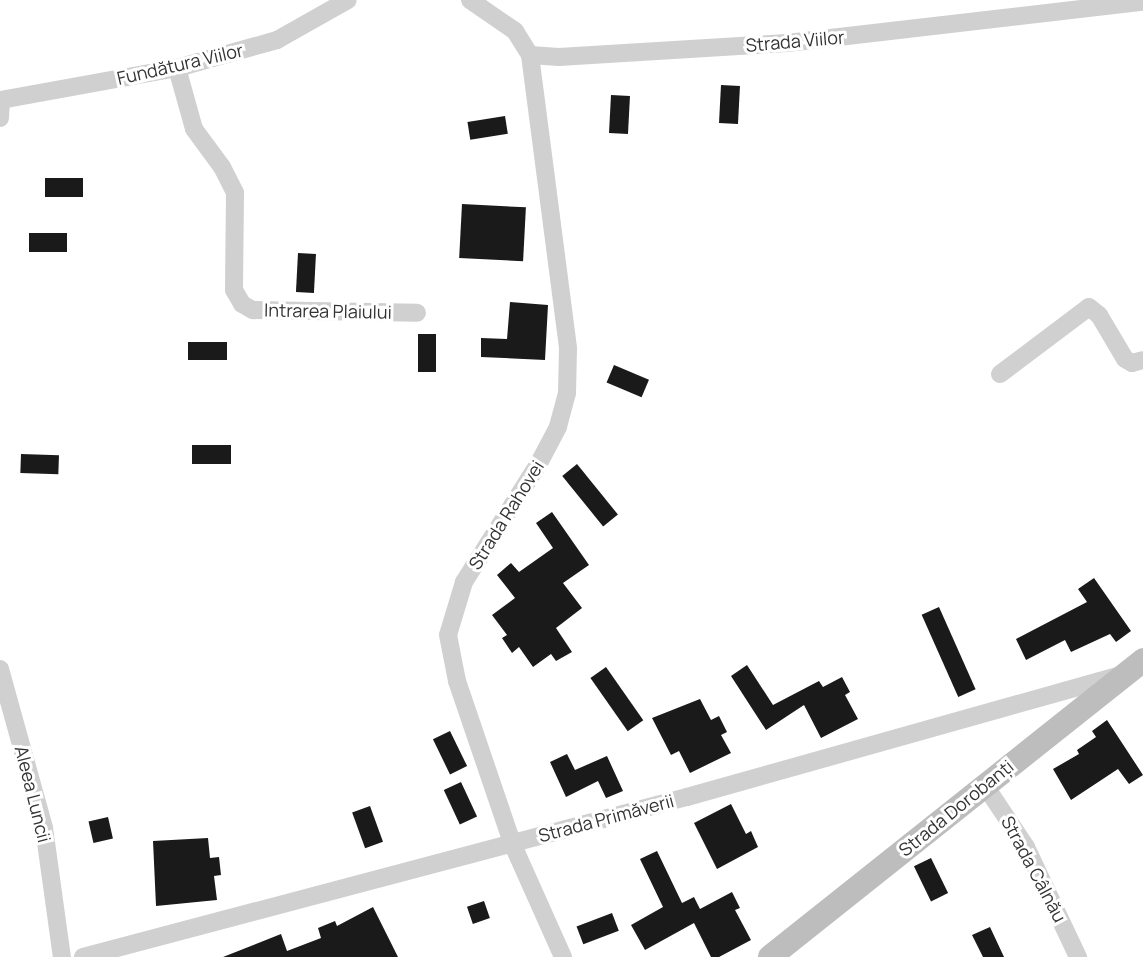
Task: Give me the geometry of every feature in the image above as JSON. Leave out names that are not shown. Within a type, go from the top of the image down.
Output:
[{"type":"main road","name":"Strada Dorobanți","points":[[770,957],[984,784],[1135,666]]},
{"type":"street","name":"Fundătura Viilor","points":[[1,109],[177,68],[277,40],[348,0]]},
{"type":"street","points":[[470,0],[515,31],[530,55]]},
{"type":"street","name":"Strada Viilor","points":[[530,55],[559,57],[787,44],[1143,2]]},
{"type":"street","name":"Strada Rahovei","points":[[530,55],[568,348],[567,393],[558,427],[539,463],[464,582],[448,635],[457,681],[512,843],[563,957]]},
{"type":"street","name":"Intrarea Plaiului","points":[[177,68],[194,129],[222,167],[235,193],[234,290],[242,304],[253,310],[417,313]]},
{"type":"street","points":[[1000,374],[1089,307],[1099,315],[1125,359],[1132,363],[1143,360]]},
{"type":"street","name":"Strada Primăverii","points":[[83,957],[512,843],[1135,666]]},
{"type":"street","name":"Aleea Luncii","points":[[0,669],[44,828],[62,957]]},
{"type":"street","name":"Strada Câlnău","points":[[984,784],[1026,847],[1078,957]]},
{"type":"building","points":[[721,85],[740,86],[738,124],[719,123]]},
{"type":"building","points":[[611,95],[630,96],[628,134],[609,133]]},
{"type":"building","points":[[505,116],[508,134],[470,140],[467,122]]},
{"type":"building","points":[[45,178],[83,178],[83,197],[45,197]]},
{"type":"building","points":[[462,204],[526,207],[523,261],[459,258]]},
{"type":"building","points":[[29,233],[67,233],[67,252],[29,252]]},
{"type":"building","points":[[298,253],[316,254],[314,293],[296,292]]},
{"type":"building","points":[[510,302],[548,305],[545,360],[481,357],[481,338],[507,339]]},
{"type":"building","points":[[418,334],[436,334],[436,372],[418,372]]},
{"type":"building","points":[[188,342],[227,342],[227,360],[188,360]]},
{"type":"building","points":[[614,365],[649,380],[642,397],[607,382]]},
{"type":"building","points":[[192,445],[231,445],[231,464],[192,464]]},
{"type":"building","points":[[21,454],[59,455],[58,474],[20,473]]},
{"type":"building","points":[[577,464],[618,515],[603,526],[562,476]]},
{"type":"building","points":[[552,512],[589,565],[563,583],[582,608],[556,628],[572,652],[556,661],[551,654],[533,667],[519,647],[512,653],[502,638],[507,635],[492,615],[515,598],[497,575],[511,563],[519,572],[553,548],[536,523]]},
{"type":"building","points":[[1094,578],[1131,631],[1116,642],[1110,634],[1071,652],[1065,640],[1026,660],[1016,639],[1087,602],[1078,589]]},
{"type":"building","points":[[939,607],[976,689],[958,697],[922,615]]},
{"type":"building","points":[[747,665],[773,705],[819,681],[823,687],[842,677],[850,692],[845,695],[858,719],[821,738],[804,705],[766,730],[731,676]]},
{"type":"building","points":[[606,667],[643,720],[628,731],[590,678]]},
{"type":"building","points":[[700,699],[711,720],[719,716],[727,732],[721,735],[731,753],[690,773],[679,751],[671,755],[652,718]]},
{"type":"building","points":[[1107,720],[1143,775],[1129,784],[1118,769],[1071,800],[1053,769],[1079,754],[1077,750],[1096,737],[1092,731]]},
{"type":"building","points":[[450,731],[467,766],[450,774],[433,739]]},
{"type":"building","points":[[567,754],[575,770],[607,756],[623,791],[606,798],[598,781],[566,797],[550,762]]},
{"type":"building","points":[[461,782],[477,816],[460,824],[444,790]]},
{"type":"building","points":[[731,804],[746,834],[751,831],[758,847],[717,869],[694,823]]},
{"type":"building","points":[[370,806],[383,842],[365,848],[352,812]]},
{"type":"building","points":[[108,817],[113,838],[93,843],[89,821]]},
{"type":"building","points":[[208,838],[210,858],[219,857],[221,875],[214,876],[217,900],[156,906],[153,841]]},
{"type":"building","points":[[657,851],[682,903],[694,897],[700,909],[732,892],[740,908],[735,910],[751,940],[719,957],[711,957],[694,923],[645,950],[631,925],[663,907],[640,859]]},
{"type":"building","points":[[931,858],[948,893],[931,901],[914,866]]},
{"type":"building","points":[[484,901],[490,918],[473,924],[467,907]]},
{"type":"building","points":[[373,907],[398,957],[223,957],[281,934],[287,951],[321,938],[318,928],[335,921],[337,926]]},
{"type":"building","points":[[612,913],[619,931],[583,944],[577,927]]},
{"type":"building","points":[[990,927],[1004,957],[983,957],[972,935]]}]
